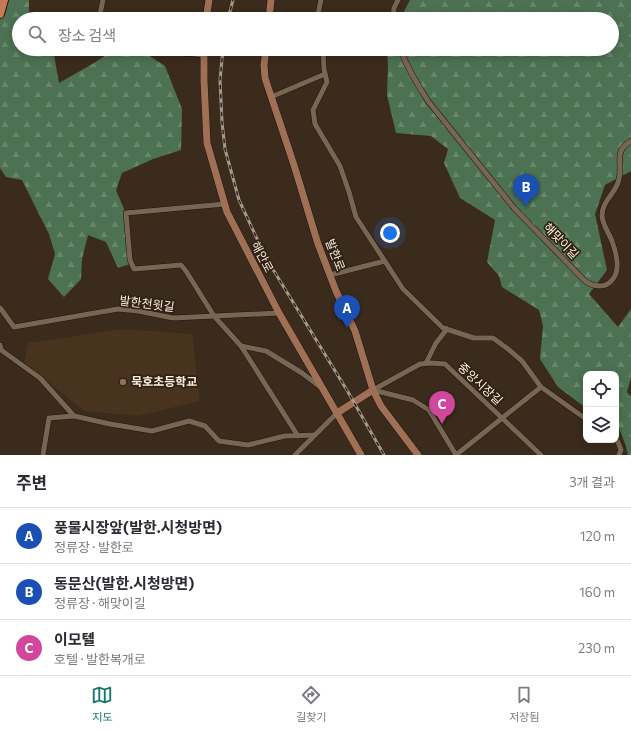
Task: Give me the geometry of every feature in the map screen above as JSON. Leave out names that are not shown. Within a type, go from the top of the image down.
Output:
[{"type":"main road","points":[[0,14],[4,0]]},
{"type":"street","points":[[100,12],[103,0]]},
{"type":"street","points":[[207,12],[209,0]]},
{"type":"street","points":[[269,12],[270,0]]},
{"type":"street","points":[[318,12],[321,0]]},
{"type":"street","points":[[394,12],[398,0]]},
{"type":"street","name":"해안로","points":[[204,56],[207,143],[227,212],[279,313],[361,455]]},
{"type":"street","name":"발한로","points":[[265,56],[265,78],[318,244],[336,291],[355,330],[373,390],[381,406],[418,455]]},
{"type":"street","points":[[324,56],[326,82],[313,110],[315,124],[340,166],[356,216],[403,289],[443,328],[474,338],[492,338],[508,349],[522,361],[540,387],[583,417]]},
{"type":"street","name":"해맞이길","points":[[403,56],[428,101],[514,208],[583,279],[593,285],[603,286],[611,282],[618,270],[612,242],[602,220],[602,210],[619,180],[620,153],[622,148],[631,141]]},
{"type":"street","points":[[271,97],[325,74]]},
{"type":"street","points":[[225,204],[126,213],[130,260],[134,269],[181,265],[214,316],[241,346],[298,436]]},
{"type":"street","points":[[330,275],[385,261]]},
{"type":"street","name":"발한천윗길","points":[[0,308],[14,327],[118,308],[173,318],[279,313]]},
{"type":"street","points":[[426,363],[436,343],[447,329]]},
{"type":"street","points":[[0,345],[1,350],[40,378],[74,416]]},
{"type":"street","points":[[241,346],[266,351],[322,387]]},
{"type":"street","name":"중앙시장길","points":[[373,390],[420,364],[446,364],[541,455]]},
{"type":"street","points":[[295,455],[337,413],[373,390],[413,400],[429,410],[456,455],[501,417],[540,387]]},
{"type":"street","points":[[43,455],[49,418],[74,416],[110,424],[152,430],[189,421],[205,426],[219,441],[248,445],[285,436],[315,435]]},
{"type":"street","points":[[618,443],[621,450],[619,455]]},
{"type":"shaded area","name":"묵호초등학교","points":[[123,329],[192,334],[200,401],[138,416],[84,411],[24,362],[28,343]]},
{"type":"green space","points":[[0,0],[29,0],[29,12],[12,12],[12,56],[54,56],[59,83],[104,56],[150,56],[165,66],[182,109],[181,150],[153,159],[122,173],[116,190],[124,209],[133,263],[118,268],[106,242],[88,235],[82,259],[81,279],[64,297],[48,279],[55,254],[49,234],[22,180],[6,177],[0,168]]},
{"type":"green space","points":[[410,0],[631,0],[631,171],[605,185],[595,214],[607,270],[589,294],[618,327],[631,309],[631,377],[627,392],[631,397],[631,455],[628,455],[619,428],[619,371],[583,371],[583,406],[558,387],[540,359],[543,326],[539,310],[502,287],[499,276],[487,262],[495,220],[460,198],[444,163],[448,149],[431,136],[396,133],[387,95],[387,56],[619,56],[619,12],[404,12]]},
{"type":"railway","points":[[230,12],[233,0]]},
{"type":"railway","points":[[222,56],[220,80],[225,149],[239,200],[266,258],[348,392],[384,455]]},
{"type":"place","name":"동문산(발한.시청방면)","points":[[526,207]]},
{"type":"place","name":"풍물시장앞(발한.시청방면)","points":[[347,328]]},
{"type":"place","name":"묵호초등학교","points":[[123,382]]},
{"type":"place","name":"이모텔","points":[[442,424]]}]
